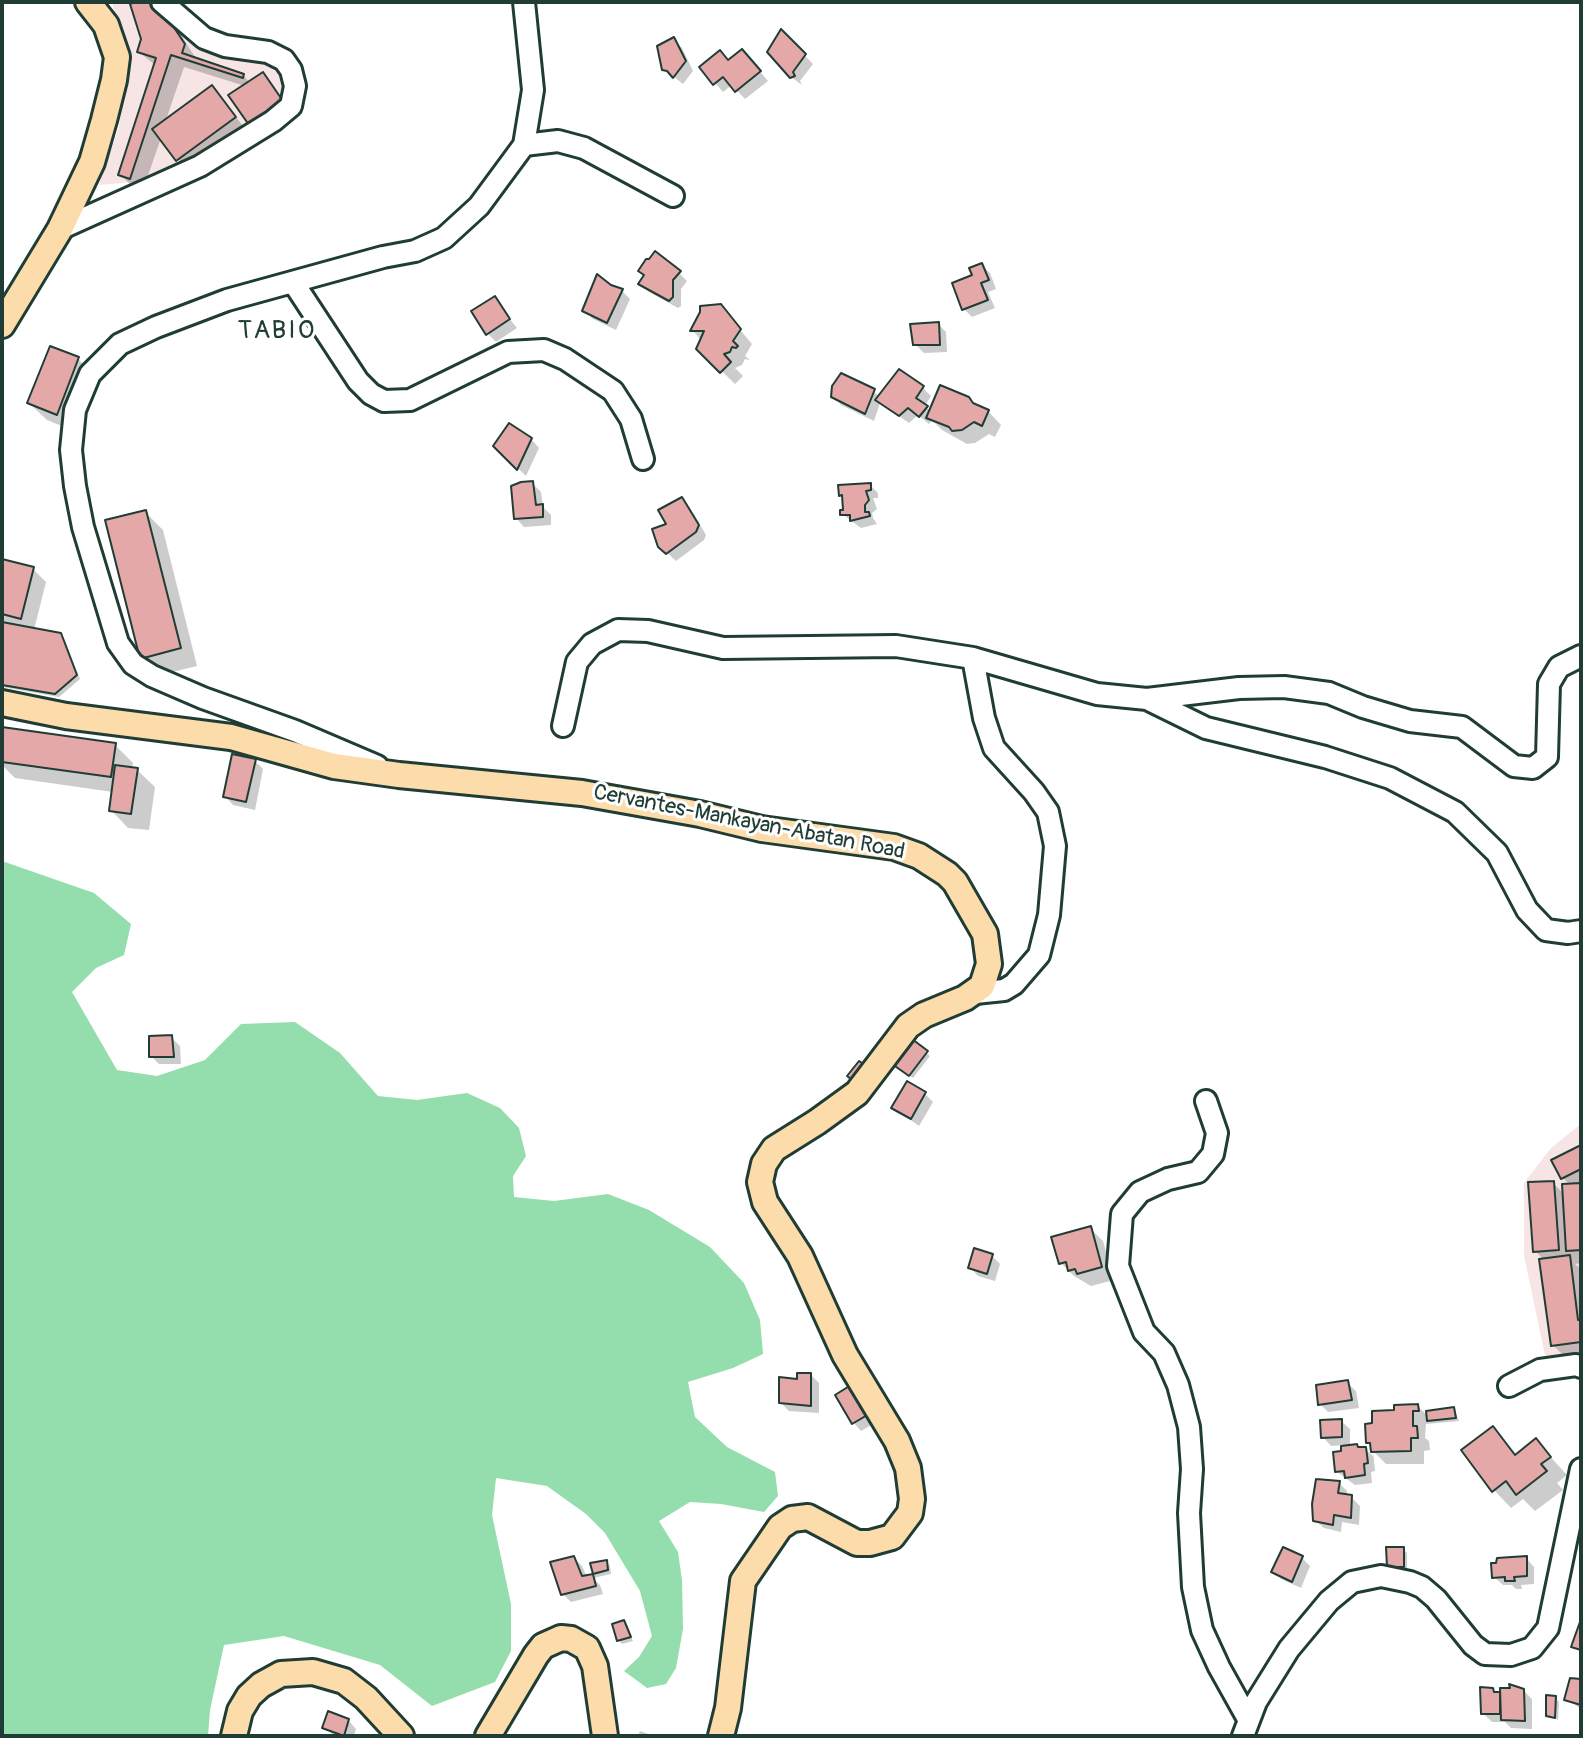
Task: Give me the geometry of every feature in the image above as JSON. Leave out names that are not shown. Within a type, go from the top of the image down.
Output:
[{"type":"main road","points":[[2,325],[60,229],[92,162],[114,80],[117,57],[106,25],[88,2]]},
{"type":"main road","name":"Cervantes-Mankayan-Abatan Road","points":[[2,703],[82,718],[231,737],[334,766],[582,793],[700,814],[762,829],[894,847],[935,865],[955,882],[985,934],[989,964],[982,986],[975,993]]},
{"type":"main road","points":[[721,1736],[728,1708],[743,1581],[780,1527],[792,1519],[808,1517],[857,1543],[883,1541],[892,1537],[907,1520],[912,1499],[908,1468],[897,1441],[845,1355],[800,1256],[765,1202],[760,1182],[764,1164],[774,1149],[857,1093],[908,1026],[936,1008],[975,993]]},
{"type":"main road","points":[[488,1736],[536,1655],[543,1646],[561,1638],[571,1639],[587,1648],[595,1666],[605,1736]]},
{"type":"main road","points":[[234,1736],[240,1711],[261,1685],[281,1674],[313,1672],[344,1681],[376,1708],[401,1736]]},
{"type":"street","points":[[60,229],[200,166],[273,121],[291,106],[295,86],[291,70],[284,60],[268,52],[225,46],[204,38],[162,2]]},
{"type":"street","points":[[399,775],[295,731],[203,698],[152,676],[133,664],[118,643],[83,527],[71,450],[75,410],[90,374],[120,344],[156,327],[227,300],[415,251],[444,238],[479,206],[524,145],[533,90],[524,2]]},
{"type":"street","points":[[524,145],[558,141],[584,148],[673,196]]},
{"type":"street","points":[[293,282],[358,381],[384,401],[410,400],[508,352],[544,350],[565,359],[613,391],[631,419],[643,459]]},
{"type":"street","points":[[563,726],[577,662],[592,644],[618,630],[648,631],[723,648],[896,646],[973,658],[1097,694],[1147,699],[1239,688],[1284,687],[1329,693],[1410,721],[1462,727],[1514,766],[1533,768],[1547,757],[1549,684],[1559,667],[1581,656]]},
{"type":"street","points":[[973,658],[984,718],[994,748],[1048,812],[1055,846],[1049,915],[1039,955],[1014,984],[1004,990],[975,993]]},
{"type":"street","points":[[1147,699],[1206,728],[1325,757],[1390,778],[1455,812],[1497,853],[1527,910],[1546,930],[1581,931]]},
{"type":"street","points":[[1206,1101],[1217,1133],[1213,1154],[1198,1172],[1168,1179],[1140,1192],[1122,1214],[1118,1266],[1144,1332],[1164,1353],[1178,1385],[1189,1427],[1193,1587],[1202,1630],[1245,1728]]},
{"type":"street","points":[[1509,1386],[1540,1370],[1581,1367]]},
{"type":"street","points":[[1245,1728],[1271,1676],[1310,1622],[1352,1582],[1381,1576],[1422,1587],[1436,1599],[1473,1645],[1485,1654],[1511,1655],[1532,1648],[1548,1628],[1581,1469]]},
{"type":"shaded area","points":[[112,2],[160,2],[266,61],[287,77],[288,95],[263,121],[145,181],[99,185],[119,127],[127,63]]},
{"type":"shaded area","points":[[1581,1124],[1581,1363],[1545,1355],[1524,1256],[1524,1183],[1551,1148]]},
{"type":"green space","points":[[2,861],[94,893],[131,924],[124,955],[96,968],[72,992],[117,1070],[157,1076],[205,1060],[241,1024],[295,1022],[340,1053],[378,1096],[417,1100],[467,1093],[500,1108],[519,1128],[526,1156],[513,1176],[514,1197],[554,1201],[608,1194],[649,1210],[710,1247],[744,1283],[760,1320],[763,1354],[733,1368],[688,1382],[695,1417],[727,1447],[775,1472],[778,1496],[764,1512],[690,1502],[659,1521],[678,1552],[682,1580],[683,1629],[676,1668],[666,1684],[647,1688],[624,1671],[639,1657],[652,1636],[640,1591],[605,1533],[586,1514],[547,1486],[496,1478],[492,1515],[511,1604],[511,1651],[495,1682],[432,1706],[380,1665],[284,1636],[224,1645],[210,1710],[208,1736],[2,1736]]},
{"type":"building","points":[[157,2],[185,44],[182,53],[244,74],[243,78],[171,55],[130,179],[118,175],[156,58],[137,52],[141,39],[130,4]]},
{"type":"building","points":[[781,29],[806,54],[793,72],[795,76],[790,78],[767,52]]},
{"type":"building","points":[[674,37],[686,61],[673,78],[662,70],[657,46]]},
{"type":"building","points":[[742,49],[761,71],[735,92],[723,77],[713,85],[699,67],[720,50],[728,60]]},
{"type":"building","points":[[263,72],[283,101],[249,125],[228,95]]},
{"type":"building","points":[[212,85],[236,117],[176,161],[152,129]]},
{"type":"building","points":[[655,251],[681,271],[673,280],[673,297],[669,301],[638,284],[644,275],[638,271]]},
{"type":"building","points":[[982,263],[989,280],[981,283],[988,300],[962,310],[952,283],[972,275],[969,268]]},
{"type":"building","points":[[597,274],[611,285],[623,289],[607,323],[582,311]]},
{"type":"building","points":[[495,296],[510,319],[486,335],[471,311]]},
{"type":"building","points":[[721,304],[741,329],[733,341],[738,346],[724,354],[731,362],[720,373],[696,349],[704,331],[690,331],[700,306]]},
{"type":"building","points":[[939,322],[940,345],[913,345],[910,324]]},
{"type":"building","points":[[50,346],[79,357],[57,415],[27,403]]},
{"type":"building","points":[[899,369],[924,386],[916,398],[928,406],[919,417],[908,408],[899,416],[875,400]]},
{"type":"building","points":[[841,373],[875,389],[865,414],[831,397],[832,386]]},
{"type":"building","points":[[940,385],[969,397],[973,403],[989,410],[982,426],[974,422],[962,430],[952,431],[926,418]]},
{"type":"building","points":[[509,423],[532,438],[517,470],[493,446]]},
{"type":"building","points":[[533,481],[536,505],[543,504],[543,517],[514,519],[511,486]]},
{"type":"building","points":[[871,483],[871,490],[866,491],[869,500],[865,505],[865,512],[869,512],[870,516],[850,521],[850,515],[840,515],[840,510],[843,510],[842,495],[839,496],[838,485]]},
{"type":"building","points":[[682,497],[699,525],[696,532],[666,554],[658,547],[652,529],[666,524],[658,510]]},
{"type":"building","points":[[146,510],[181,648],[140,659],[105,520]]},
{"type":"building","points":[[2,559],[34,567],[21,619],[2,614]]},
{"type":"building","points":[[2,622],[61,633],[77,675],[55,694],[2,685]]},
{"type":"building","points":[[2,727],[116,743],[111,777],[2,762]]},
{"type":"building","points":[[232,754],[256,759],[246,802],[223,797]]},
{"type":"building","points":[[115,765],[138,768],[131,814],[109,811]]},
{"type":"building","points":[[172,1035],[174,1057],[149,1057],[149,1036]]},
{"type":"building","points":[[912,1039],[928,1051],[909,1076],[892,1064]]},
{"type":"building","points":[[859,1061],[868,1067],[856,1083],[847,1076]]},
{"type":"building","points":[[907,1081],[926,1092],[911,1119],[891,1108]]},
{"type":"building","points":[[1581,1145],[1581,1169],[1561,1179],[1551,1160]]},
{"type":"building","points":[[1554,1181],[1559,1250],[1533,1252],[1528,1182]]},
{"type":"building","points":[[1581,1183],[1581,1250],[1566,1251],[1562,1184]]},
{"type":"building","points":[[1091,1226],[1102,1267],[1077,1274],[1075,1269],[1068,1271],[1066,1262],[1059,1264],[1051,1237]]},
{"type":"building","points":[[974,1248],[993,1254],[987,1274],[968,1268]]},
{"type":"building","points":[[1570,1255],[1578,1320],[1581,1319],[1581,1342],[1551,1346],[1539,1259]]},
{"type":"building","points":[[797,1373],[811,1373],[811,1406],[779,1403],[779,1377],[797,1379]]},
{"type":"building","points":[[1348,1380],[1352,1400],[1318,1405],[1316,1385]]},
{"type":"building","points":[[851,1385],[869,1414],[852,1424],[835,1395]]},
{"type":"building","points":[[1418,1404],[1419,1411],[1413,1411],[1413,1426],[1417,1426],[1418,1438],[1411,1438],[1411,1451],[1371,1452],[1370,1443],[1366,1443],[1365,1424],[1372,1423],[1372,1411],[1394,1410],[1394,1405]]},
{"type":"building","points":[[1454,1407],[1456,1418],[1427,1421],[1426,1411]]},
{"type":"building","points":[[1342,1419],[1342,1437],[1321,1438],[1320,1420]]},
{"type":"building","points":[[1493,1426],[1515,1455],[1536,1438],[1551,1457],[1541,1464],[1547,1471],[1516,1495],[1506,1481],[1492,1492],[1461,1450]]},
{"type":"building","points":[[1357,1444],[1358,1447],[1366,1447],[1368,1463],[1364,1464],[1365,1475],[1345,1478],[1344,1471],[1335,1472],[1333,1452],[1341,1451],[1341,1446]]},
{"type":"building","points":[[1316,1479],[1340,1481],[1338,1493],[1352,1495],[1351,1518],[1334,1515],[1333,1525],[1313,1521]]},
{"type":"building","points":[[1283,1547],[1303,1556],[1292,1582],[1271,1572]]},
{"type":"building","points":[[1386,1547],[1404,1547],[1404,1567],[1387,1567]]},
{"type":"building","points":[[574,1556],[582,1576],[593,1574],[596,1586],[561,1595],[550,1562]]},
{"type":"building","points":[[1527,1556],[1527,1576],[1514,1577],[1515,1581],[1505,1581],[1505,1577],[1492,1578],[1491,1563],[1496,1563],[1497,1558]]},
{"type":"building","points":[[607,1560],[608,1570],[593,1574],[590,1563]]},
{"type":"building","points":[[1581,1619],[1581,1650],[1571,1647]]},
{"type":"building","points":[[624,1620],[631,1637],[617,1641],[612,1624]]},
{"type":"building","points":[[1570,1678],[1581,1679],[1581,1705],[1564,1700]]},
{"type":"building","points":[[1509,1684],[1524,1689],[1525,1721],[1501,1720],[1500,1688],[1510,1688]]},
{"type":"building","points":[[1480,1687],[1500,1692],[1500,1714],[1481,1714]]},
{"type":"building","points":[[1546,1695],[1556,1696],[1555,1718],[1546,1716]]},
{"type":"building","points":[[328,1711],[349,1719],[344,1736],[322,1728]]},
{"type":"district","name":"TABIO","points":[[277,331]]}]
